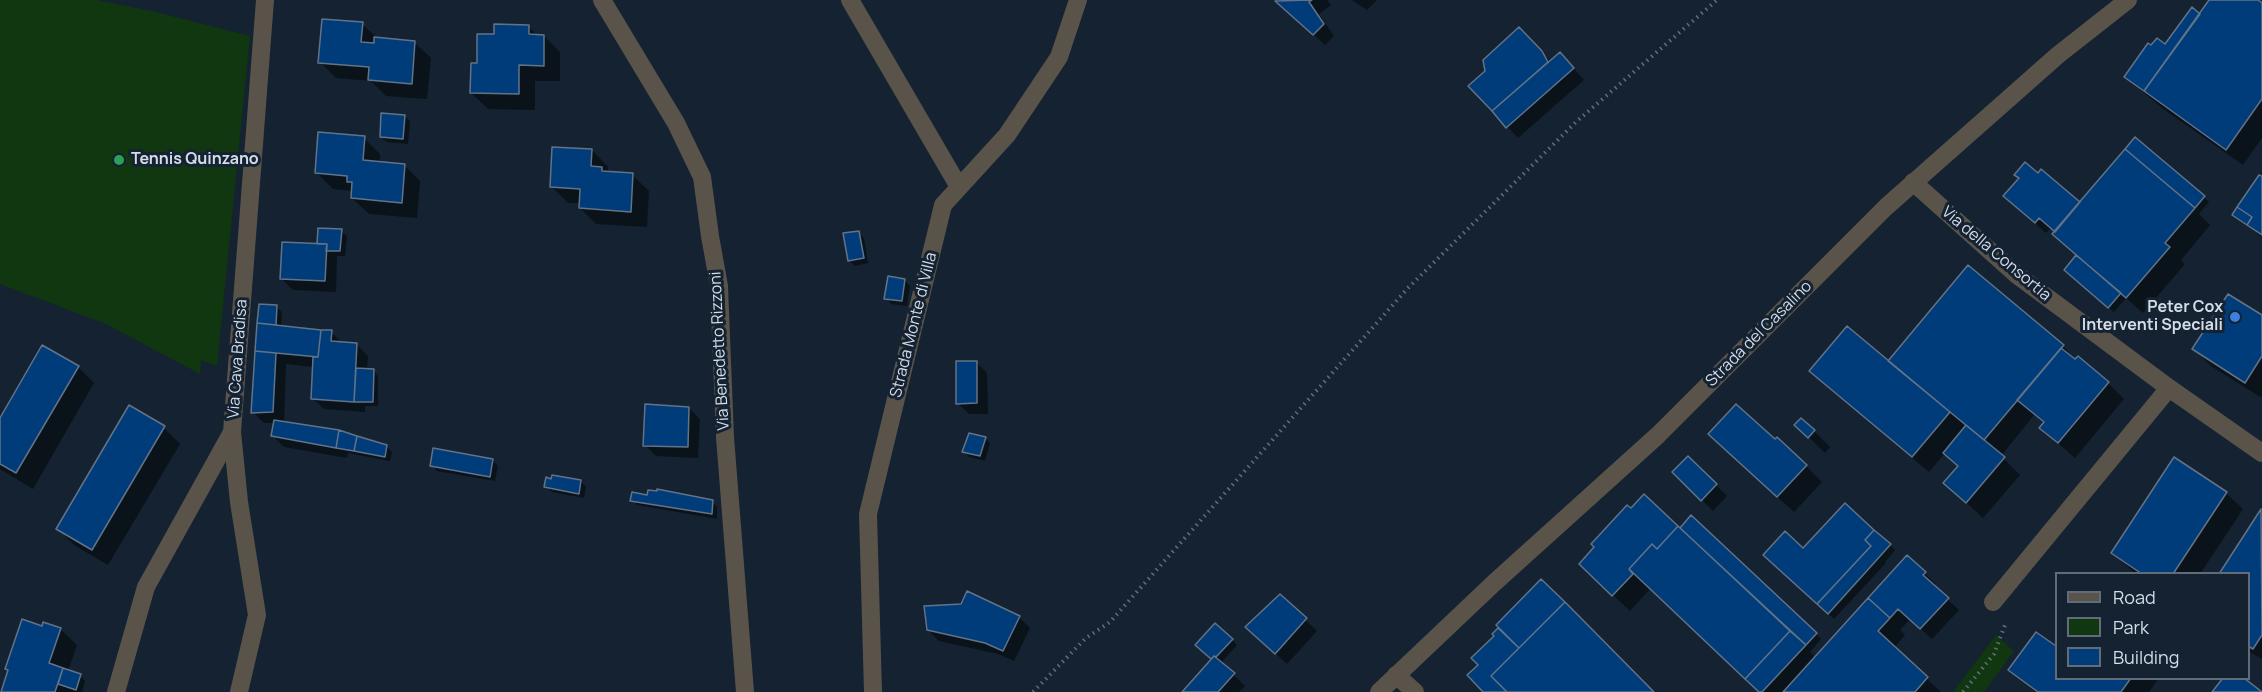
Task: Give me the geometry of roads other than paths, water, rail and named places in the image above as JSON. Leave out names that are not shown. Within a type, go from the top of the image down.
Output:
[{"type":"street","name":"Via Cava Bradisa","points":[[116,692],[146,586],[232,432],[265,0]]},
{"type":"street","name":"Via Benedetto Rizzoni","points":[[602,0],[676,123],[702,177],[719,286],[725,437],[745,692]]},
{"type":"street","points":[[850,0],[959,187]]},
{"type":"street","name":"Strada Monte di Villa","points":[[873,692],[868,514],[943,205],[1007,135],[1059,57],[1078,0]]},
{"type":"street","name":"Strada del Casalino","points":[[1379,692],[1494,582],[1658,435],[1913,182],[2058,55],[2128,0]]},
{"type":"street","name":"Via della Consortia","points":[[1913,182],[2017,275],[2169,388],[2262,453]]},
{"type":"street","points":[[1993,602],[2169,388]]},
{"type":"street","points":[[232,432],[239,502],[256,615],[239,692]]},
{"type":"street","points":[[1396,675],[1414,692]]},
{"type":"place","name":"Tennis Quinzano","points":[[119,160]]},
{"type":"place","name":"Peter Cox Interventi Speciali","points":[[2235,317]]}]
